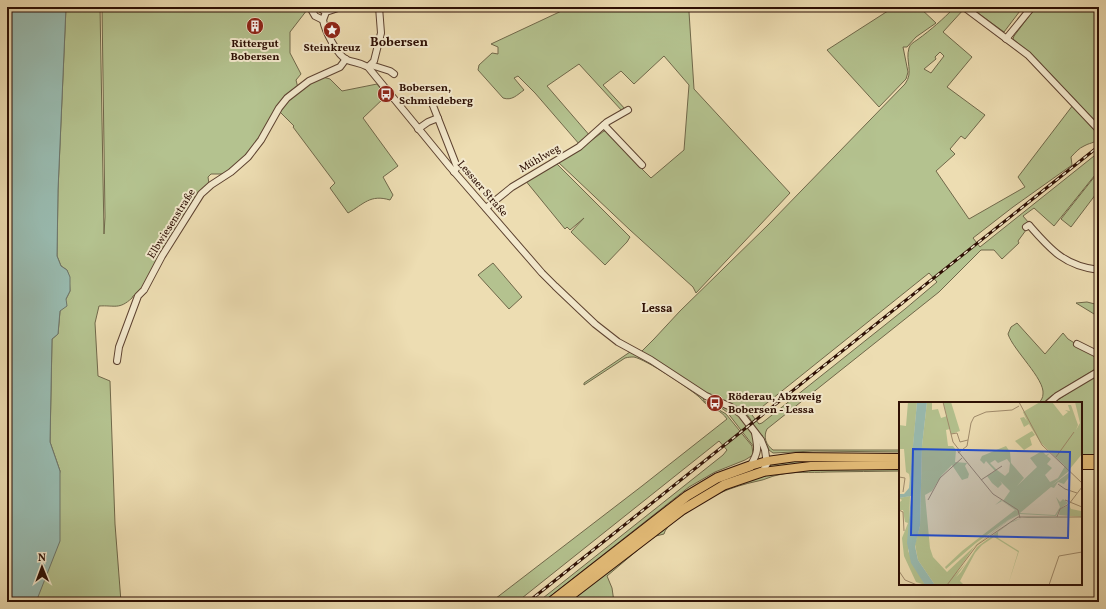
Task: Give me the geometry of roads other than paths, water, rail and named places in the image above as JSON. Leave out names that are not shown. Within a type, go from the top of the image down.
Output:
[{"type":"highway","points":[[551,602],[687,496],[717,478],[750,466]]},
{"type":"highway","points":[[562,602],[682,510],[724,485],[762,472]]},
{"type":"main road","points":[[750,466],[782,458],[796,457],[899,458]]},
{"type":"main road","points":[[1082,459],[1099,459]]},
{"type":"main road","points":[[762,472],[821,465],[899,465]]},
{"type":"main road","points":[[1082,465],[1099,465]]},
{"type":"street","points":[[313,7],[312,9],[315,16],[324,15],[333,8],[341,7]]},
{"type":"street","points":[[318,7],[324,15],[326,30],[333,44],[343,57],[390,71],[394,74]]},
{"type":"street","points":[[370,66],[374,61],[381,33],[379,7]]},
{"type":"street","points":[[964,7],[1028,55],[1099,130]]},
{"type":"street","points":[[1006,39],[1032,7]]},
{"type":"street","name":"Elbwiesenstraße","points":[[117,361],[121,342],[138,296],[144,290],[162,256],[198,198],[211,185],[231,172],[248,157],[261,140],[279,108],[287,98],[309,81],[340,67],[346,59]]},
{"type":"street","name":"Lessaer Straße","points":[[370,66],[418,130],[542,274],[586,317],[618,342],[651,360],[706,396],[736,410],[746,418],[761,440],[767,461]]},
{"type":"street","points":[[432,103],[457,167],[454,172]]},
{"type":"street","name":"Mühlweg","points":[[486,208],[512,187],[579,148],[612,119],[628,110]]},
{"type":"street","points":[[418,130],[428,122],[438,118]]},
{"type":"street","points":[[604,126],[642,165]]},
{"type":"street","points":[[1026,226],[1028,225],[1050,248],[1060,256],[1078,266],[1099,270]]},
{"type":"street","points":[[1076,344],[1099,356]]},
{"type":"street","points":[[1050,402],[1057,396],[1099,371]]},
{"type":"street","points":[[750,466],[757,454],[758,447],[755,432]]},
{"type":"street","points":[[765,450],[771,455],[782,458]]},
{"type":"street","points":[[762,472],[766,468],[767,461]]},
{"type":"water","points":[[7,7],[66,7],[58,190],[57,256],[61,266],[67,270],[70,277],[70,291],[66,299],[67,306],[60,311],[58,334],[52,339],[50,442],[60,471],[60,541],[36,602],[7,602]]},
{"type":"railway","points":[[528,602],[1099,146]]},
{"type":"place","name":"Rittergut Bobersen","points":[[255,26]]},
{"type":"place","name":"Steinkreuz","points":[[332,30]]},
{"type":"place","name":"Bobersen, Schmiedeberg","points":[[386,94]]},
{"type":"place","name":"Röderau, Abzweig Bobersen - Lessa","points":[[715,403]]},
{"type":"district","name":"Bobersen","points":[[399,43]]},
{"type":"district","name":"Lessa","points":[[657,309]]}]
